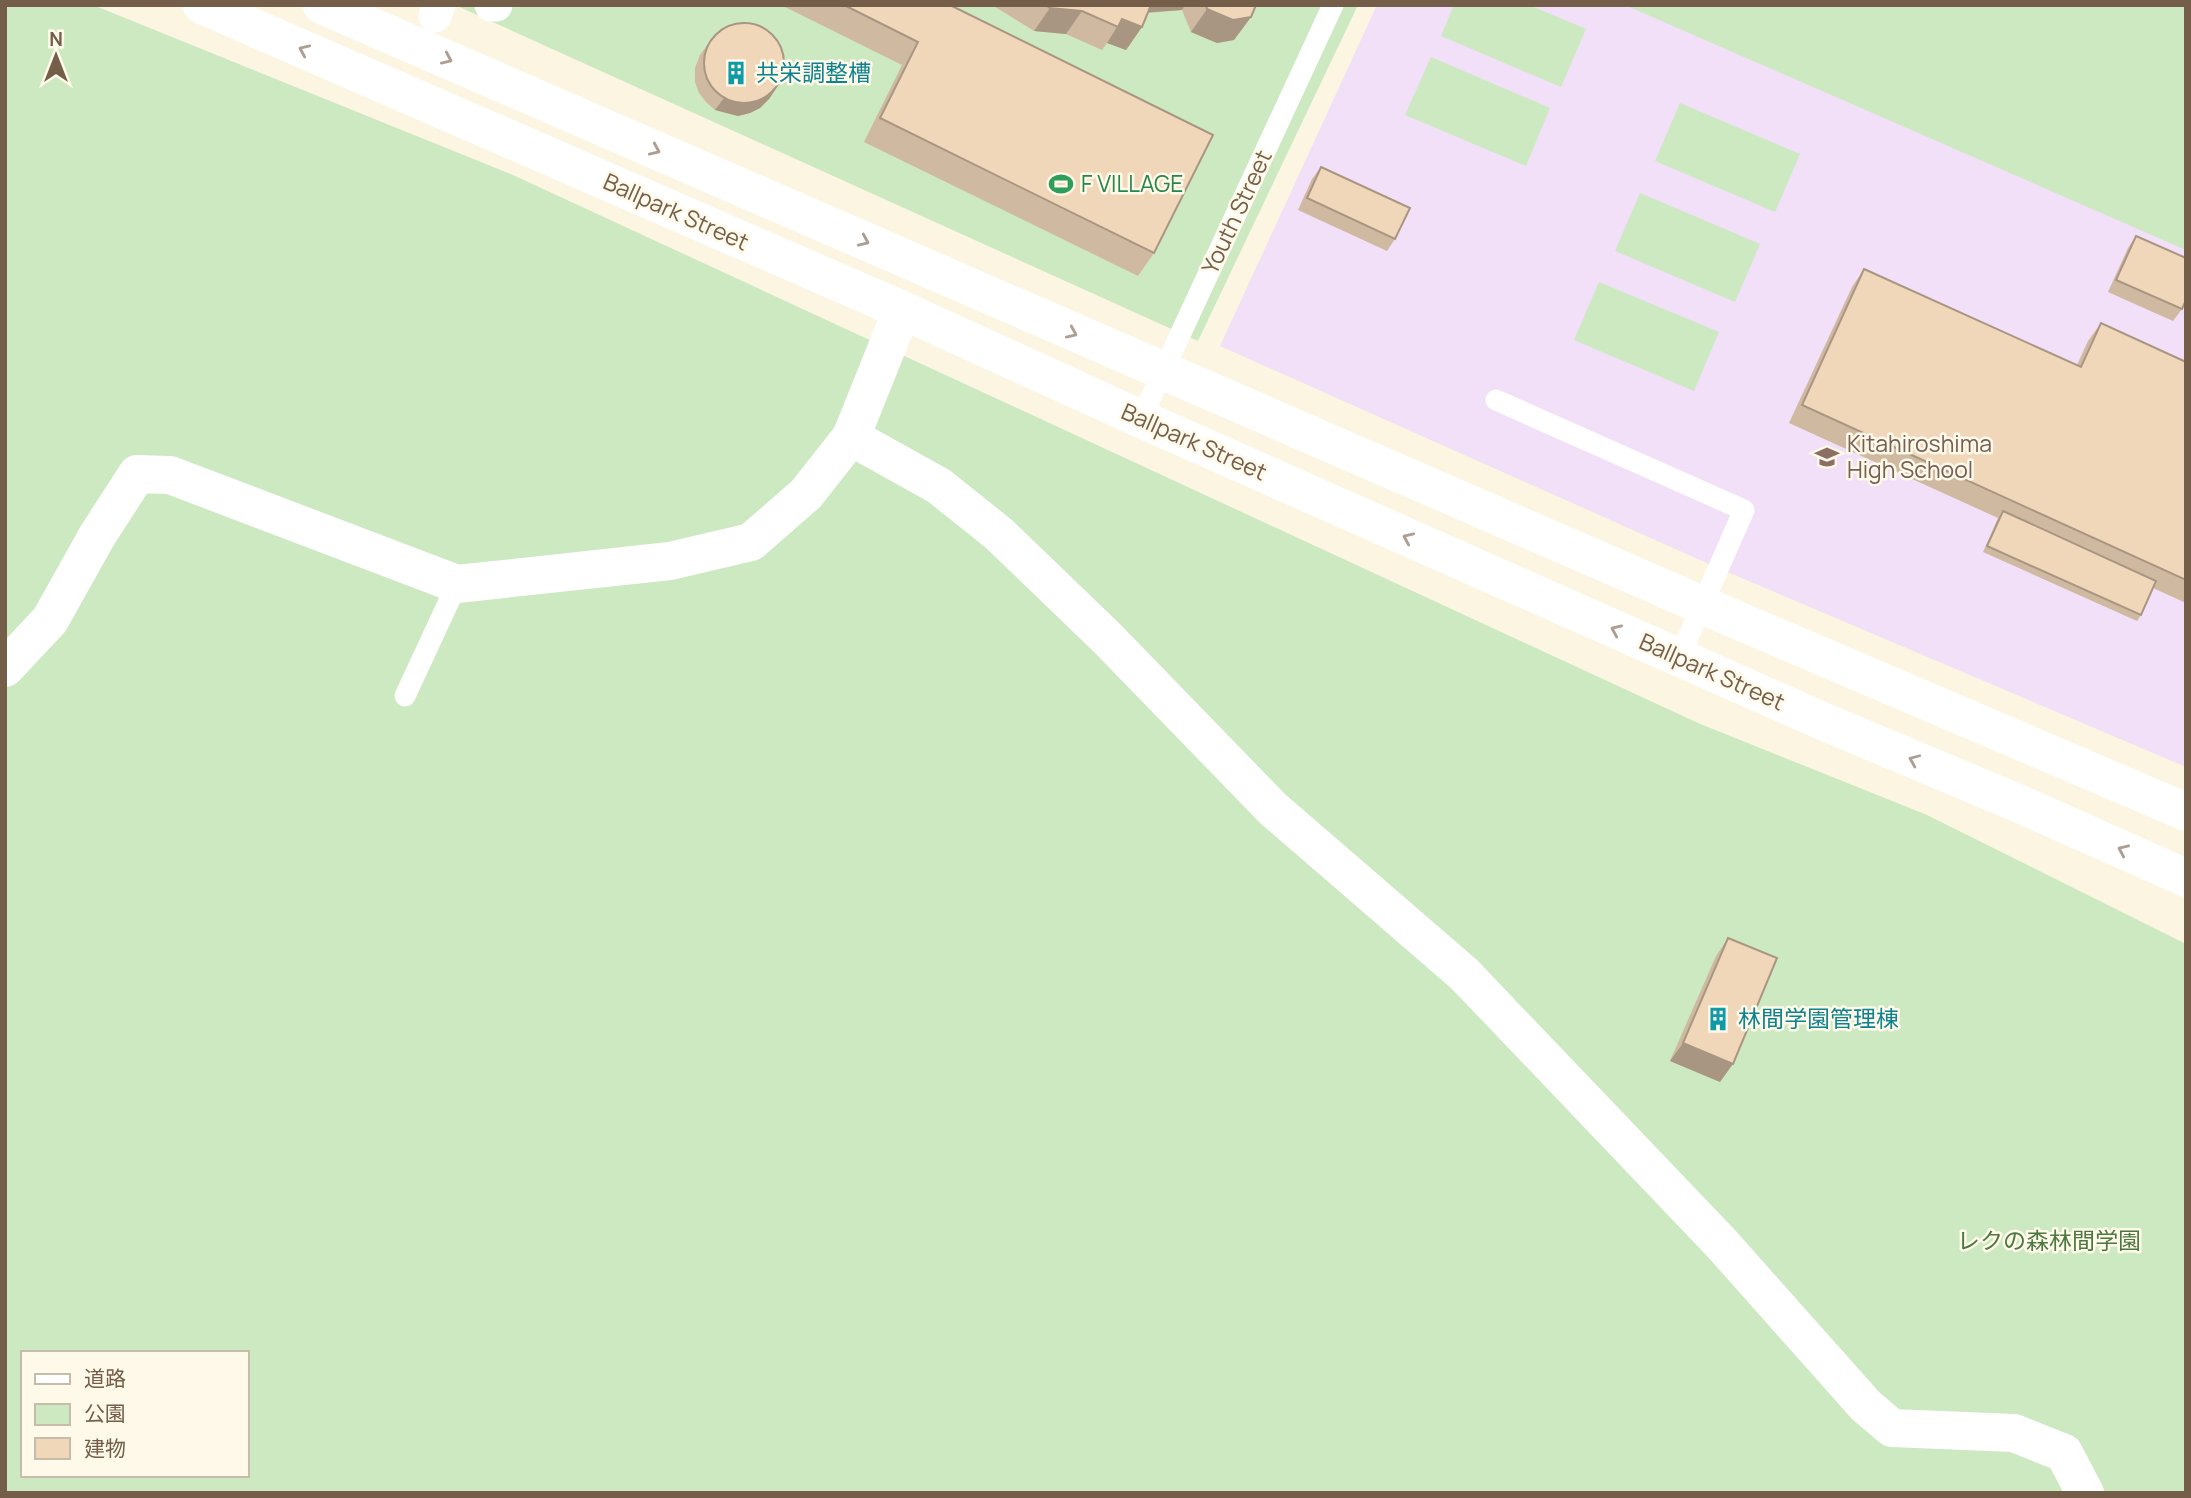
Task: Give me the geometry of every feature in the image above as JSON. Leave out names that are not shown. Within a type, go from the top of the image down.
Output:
[{"type":"street","name":"Ballpark Street","points":[[202,5],[902,310],[1679,658],[2186,878]]},
{"type":"street","name":"Ballpark Street","points":[[322,5],[1702,606],[2186,812]]},
{"type":"street","points":[[5,668],[50,620],[97,536],[137,474],[170,475],[457,584],[670,561],[751,542],[806,494],[850,437],[902,310]]},
{"type":"street","points":[[850,437],[939,486],[999,534],[1107,638],[1273,809],[1464,974],[1721,1243],[1866,1406],[1892,1428],[2014,1433],[2064,1453],[2085,1493]]},
{"type":"lane","name":"Youth Street","points":[[1141,419],[1334,5]]},
{"type":"lane","points":[[1496,400],[1744,510],[1679,658]]},
{"type":"lane","points":[[405,696],[457,584]]},
{"type":"shaded area","name":"Kitahiroshima High School","points":[[1377,5],[2186,5],[2186,767],[1718,568],[1220,346]]},
{"type":"green space","name":"レクの森林間学園","points":[[5,5],[93,5],[513,175],[1698,723],[1927,815],[2186,944],[2186,1493],[5,1493]]},
{"type":"green space","name":"F VILLAGE","points":[[455,5],[1358,5],[1198,341]]},
{"type":"green space","points":[[1454,5],[1529,5],[1586,29],[1561,87],[1441,36]]},
{"type":"green space","points":[[1625,5],[2186,5],[2186,250]]},
{"type":"green space","points":[[1431,57],[1550,108],[1526,166],[1405,115]]},
{"type":"green space","points":[[1680,103],[1800,154],[1775,212],[1655,161]]},
{"type":"green space","points":[[1640,193],[1760,244],[1735,302],[1615,251]]},
{"type":"green space","points":[[1599,282],[1719,332],[1694,391],[1574,340]]},
{"type":"building","points":[[844,5],[950,5],[1213,135],[1154,253],[880,118],[918,42]]},
{"type":"building","points":[[1046,5],[1151,5],[1142,27],[1122,19],[1118,27],[1082,11],[1050,8]]},
{"type":"building","points":[[1206,5],[1256,5],[1251,17],[1233,20],[1207,9]]},
{"type":"building","name":"共栄調整槽","points":[[736,23],[752,23],[773,34],[784,55],[784,71],[773,92],[752,103],[736,103],[722,97],[710,85],[704,71],[704,55],[710,41],[722,29]]},
{"type":"building","points":[[1321,167],[1410,208],[1395,239],[1307,198]]},
{"type":"building","points":[[2136,236],[2186,258],[2186,300],[2182,309],[2116,280]]},
{"type":"building","points":[[1864,269],[2081,367],[2101,323],[2186,362],[2186,580],[1802,405]]},
{"type":"building","points":[[2003,511],[2156,581],[2141,615],[1987,546]]},
{"type":"building","name":"林間学園管理棟","points":[[1728,938],[1777,958],[1733,1064],[1683,1043]]},
{"type":"place","name":"共栄調整槽","points":[[736,73]]},
{"type":"place","name":"F VILLAGE","points":[[1061,184]]},
{"type":"place","name":"Kitahiroshima High School","points":[[1827,457]]},
{"type":"place","name":"林間学園管理棟","points":[[1718,1019]]}]
